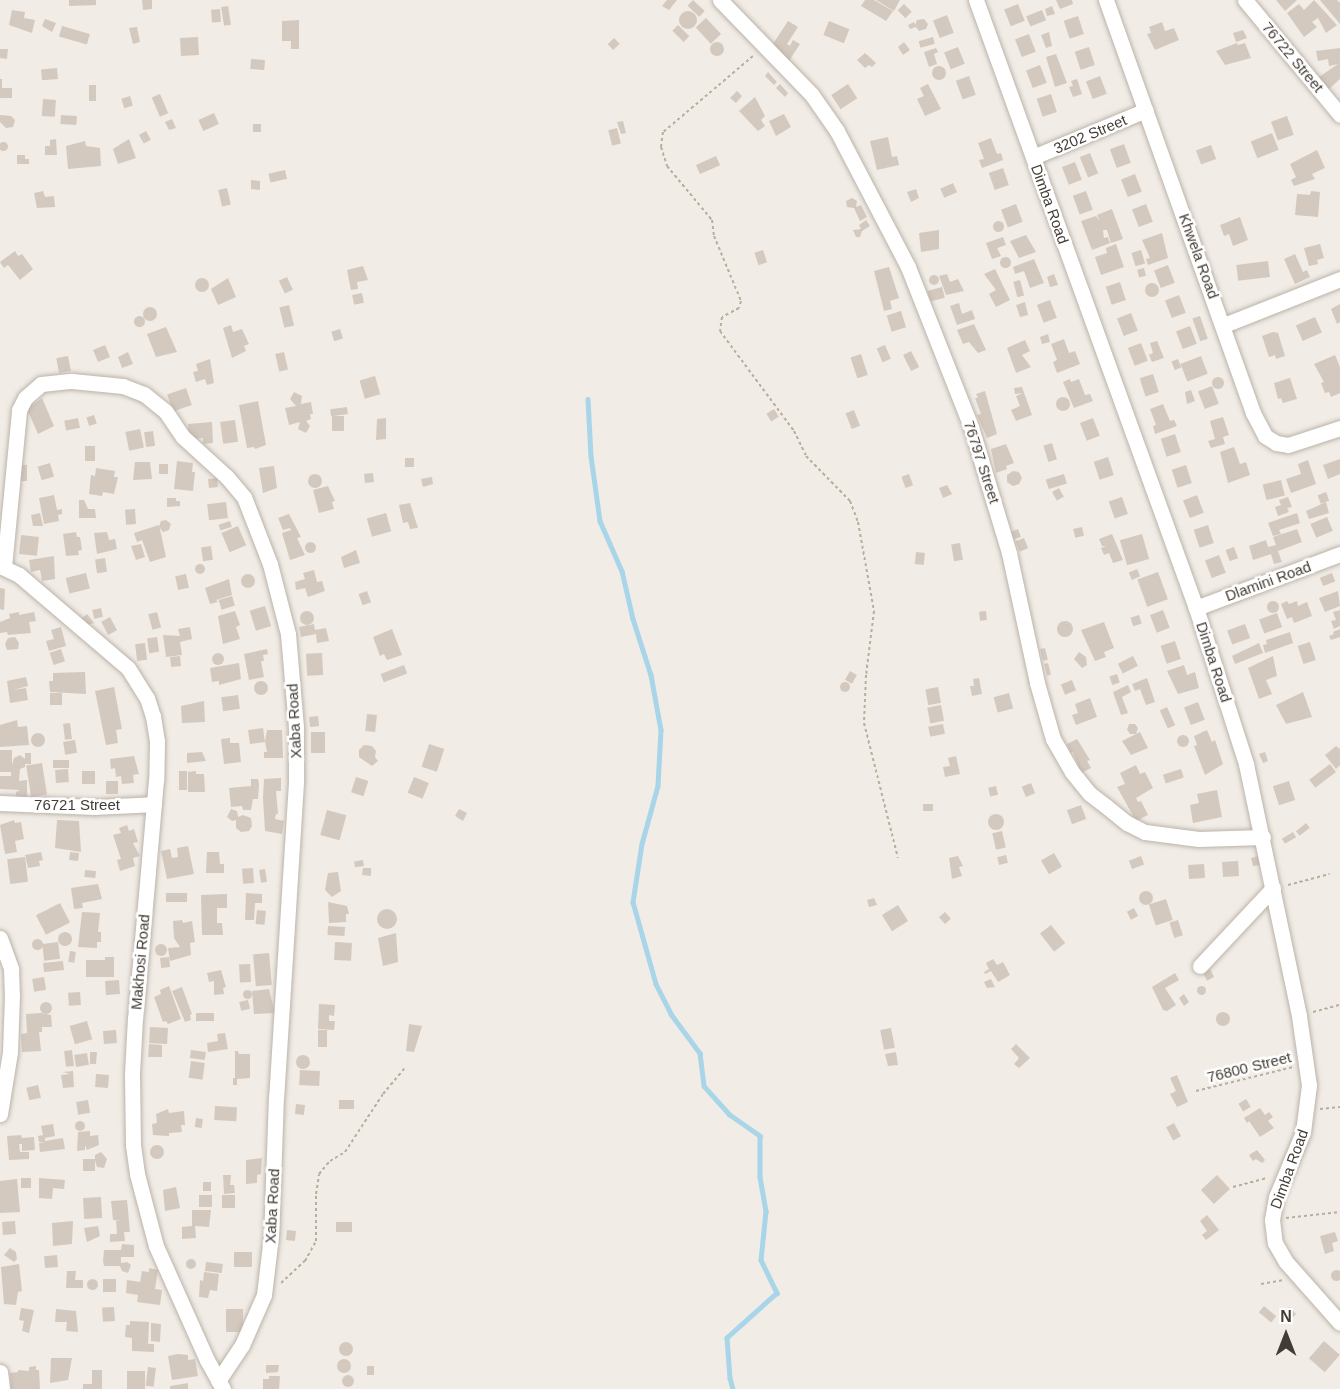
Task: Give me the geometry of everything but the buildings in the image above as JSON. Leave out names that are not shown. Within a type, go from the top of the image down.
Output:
[{"type":"street","name":"76797 Street","points":[[720,0],[812,95],[837,131],[908,267],[971,427],[1009,553],[1036,683],[1053,739],[1072,772],[1090,794],[1127,823],[1145,832],[1199,839],[1263,837]]},
{"type":"street","name":"Dimba Road","points":[[976,0],[1196,608],[1243,753],[1263,837],[1308,1063],[1308,1110],[1297,1149],[1276,1197],[1272,1220],[1275,1243],[1298,1277],[1340,1323]]},
{"type":"street","name":"Khwela Road","points":[[1106,0],[1224,325],[1253,412],[1265,436],[1276,443],[1288,445],[1340,428]]},
{"type":"street","name":"76722 Street","points":[[1245,0],[1340,115]]},
{"type":"street","name":"3202 Street","points":[[1034,157],[1146,110]]},
{"type":"street","points":[[1224,325],[1340,279]]},
{"type":"street","name":"Xaba Road","points":[[2,566],[19,410],[33,389],[54,382],[123,386],[144,394],[166,412],[193,447],[227,477],[244,497],[258,529],[288,634],[296,727],[296,782],[276,1096],[271,1236],[264,1295],[221,1385]]},
{"type":"street","name":"Dlamini Road","points":[[1196,608],[1340,554]]},
{"type":"street","name":"Makhosi Road","points":[[2,566],[19,575],[106,647],[138,681],[153,716],[157,741],[154,804],[134,1029],[133,1145],[137,1174],[156,1246],[221,1385]]},
{"type":"street","name":"76721 Street","points":[[0,803],[95,807],[154,804]]},
{"type":"street","points":[[1200,966],[1273,888]]},
{"type":"street","points":[[0,938],[11,969],[12,995],[10,1052],[0,1114]]},
{"type":"street","points":[[0,1372],[2,1389]]},
{"type":"path","points":[[765,46],[663,132],[661,147],[667,166],[712,220],[714,236],[741,301],[739,308],[722,318],[720,331],[794,431],[806,456],[850,501],[858,522],[874,611],[866,675],[864,723],[898,858]]},
{"type":"path","points":[[1273,888],[1330,874]]},
{"type":"path","points":[[1299,1016],[1340,1005]]},
{"type":"path","name":"76800 Street","points":[[1196,1091],[1308,1063]]},
{"type":"path","points":[[264,1295],[286,1280],[305,1261],[316,1241],[316,1194],[319,1174],[330,1161],[345,1152],[383,1094],[406,1067]]},
{"type":"path","points":[[1308,1110],[1340,1107]]},
{"type":"path","points":[[1233,1187],[1285,1174]]},
{"type":"path","points":[[1272,1220],[1340,1212]]},
{"type":"path","points":[[1261,1284],[1298,1277]]},
{"type":"waterway","points":[[588,399],[591,456],[600,521],[622,571],[633,619],[651,675],[661,730],[658,786],[642,844],[633,902],[656,984],[671,1014],[700,1053],[704,1086],[729,1114],[760,1136],[760,1177],[766,1211],[761,1260],[777,1293],[727,1338],[733,1389]]}]
